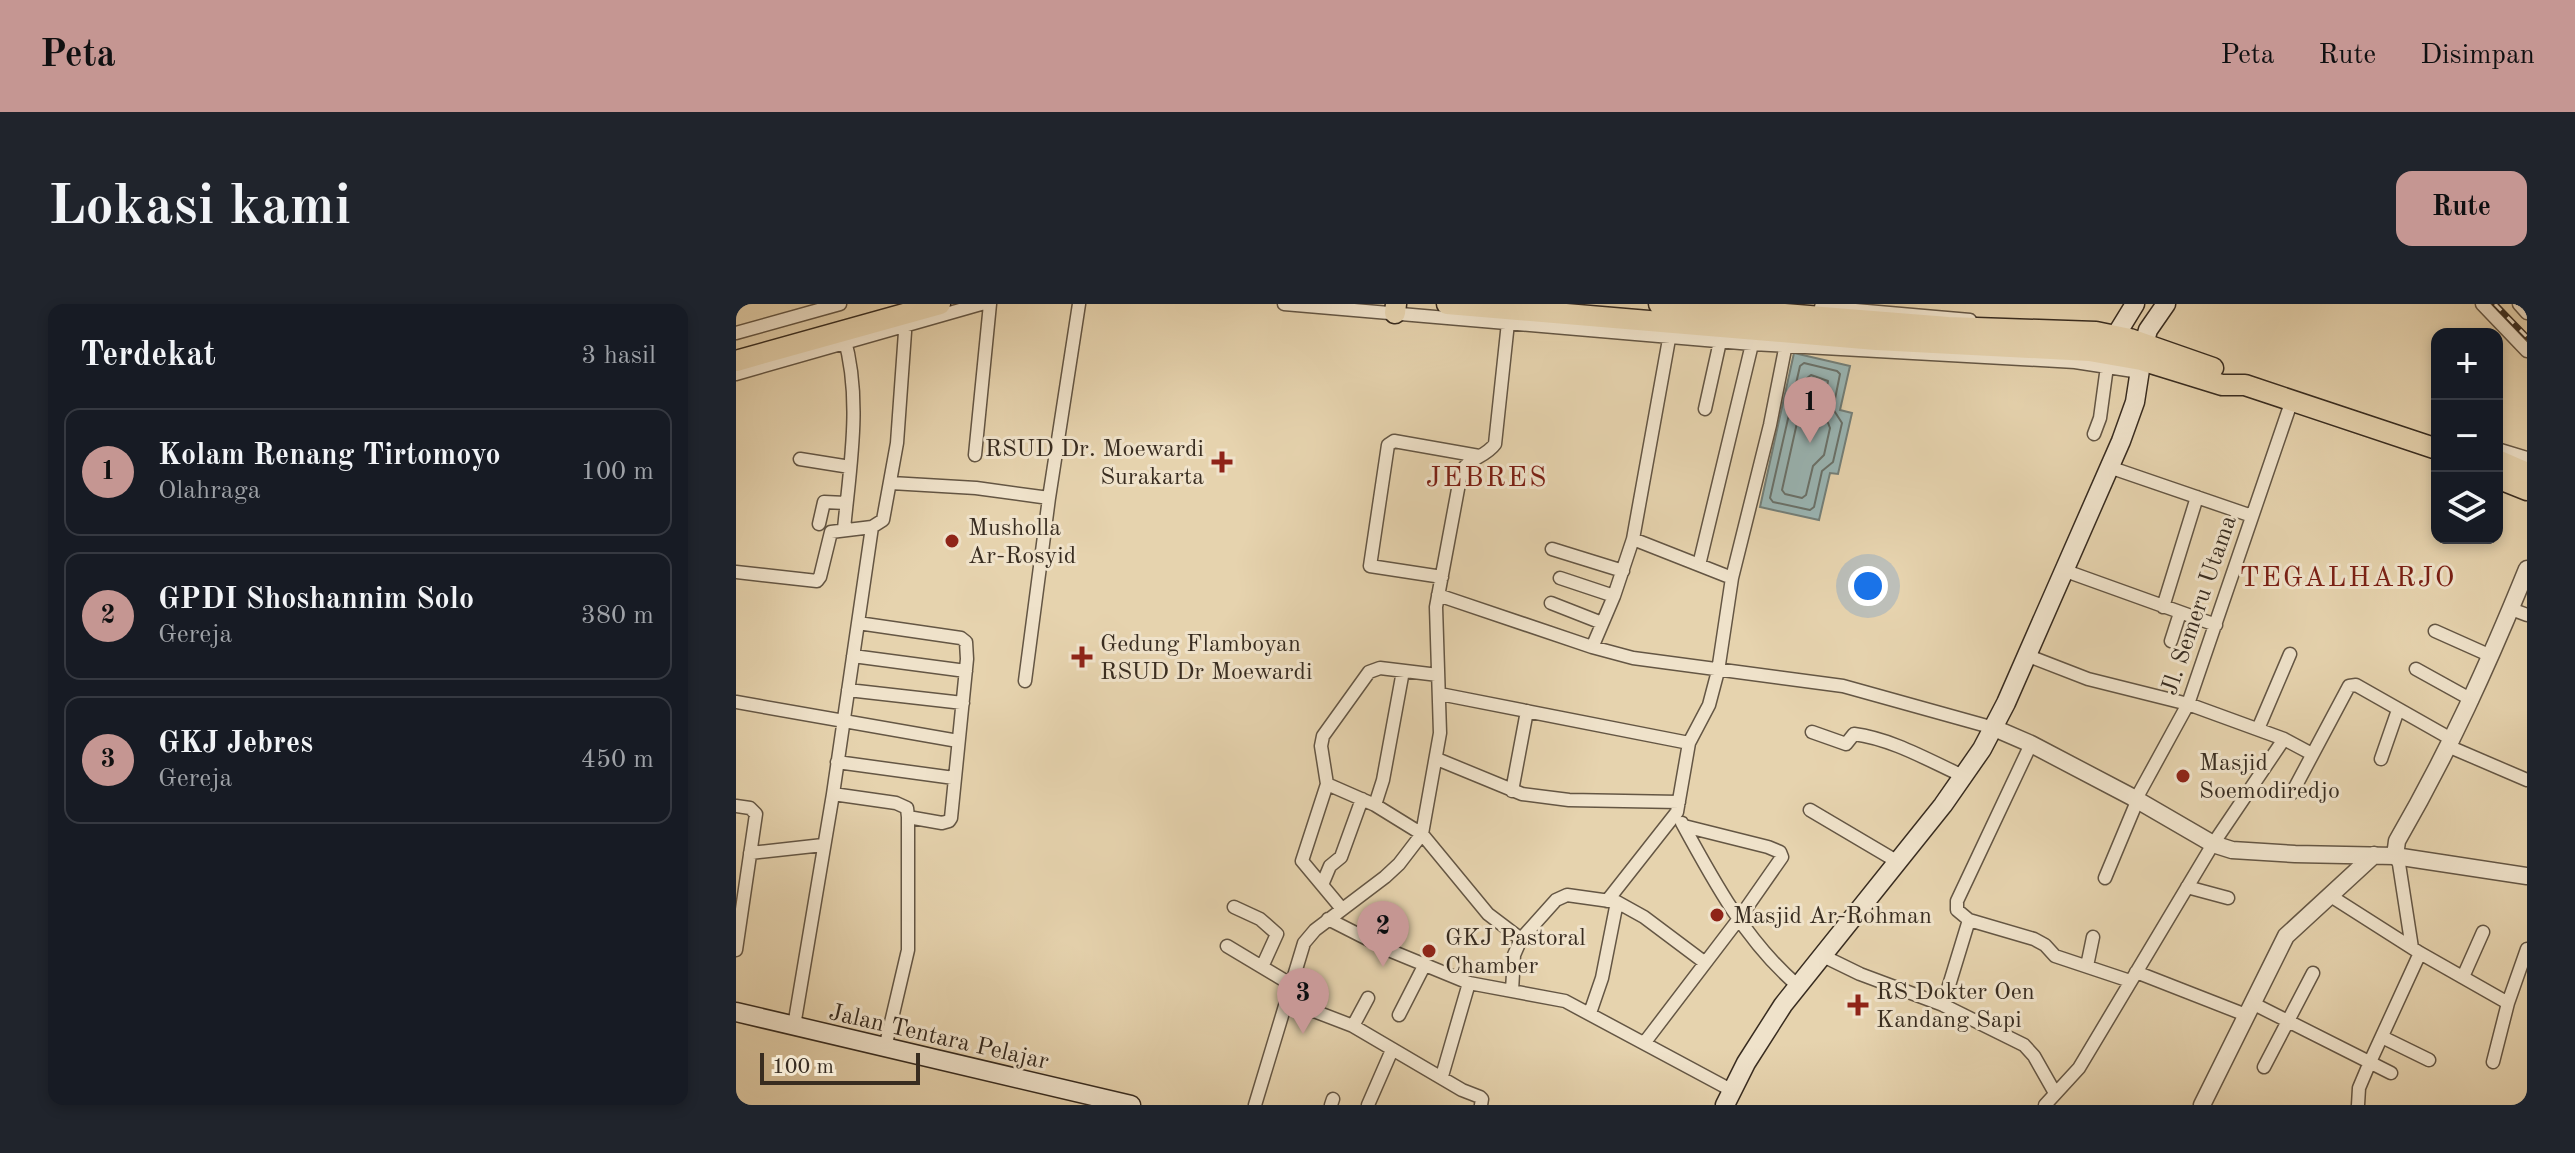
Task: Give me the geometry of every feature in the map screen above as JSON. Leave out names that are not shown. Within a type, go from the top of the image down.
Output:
[{"type":"main road","points":[[736,348],[940,304]]},
{"type":"main road","points":[[1447,304],[1787,339],[2110,351],[2222,385],[2245,385],[2289,409],[2431,447]]},
{"type":"main road","points":[[1659,304],[1837,310],[1948,327],[2010,329],[2039,347]]},
{"type":"main road","points":[[2110,351],[2135,304]]},
{"type":"main road","points":[[1728,1098],[1753,1050],[1797,985],[1898,862],[1963,776],[1994,728],[2109,467],[2135,402],[2148,330],[2166,304]]},
{"type":"main road","points":[[736,361],[844,337],[900,315]]},
{"type":"main road","points":[[2503,465],[2526,484]]},
{"type":"main road","points":[[2503,479],[2526,484]]},
{"type":"main road","name":"Jalan Tentara Pelajar","points":[[736,1012],[1131,1105]]},
{"type":"street","points":[[736,333],[840,304]]},
{"type":"street","points":[[736,572],[810,583],[817,581],[829,534],[833,530],[872,527],[883,520],[900,416],[900,315],[981,304]]},
{"type":"street","points":[[975,455],[990,304]]},
{"type":"street","points":[[1025,681],[1079,304]]},
{"type":"street","points":[[1255,1105],[1304,943],[1328,919],[1399,864],[1422,834],[1440,733],[1435,620],[1438,595],[1461,473],[1469,461],[1482,457],[1495,444],[1509,311],[1284,304]]},
{"type":"street","points":[[1766,304],[1837,310]]},
{"type":"street","points":[[2482,304],[2527,351]]},
{"type":"street","points":[[2519,304],[2527,313]]},
{"type":"street","points":[[1594,643],[1633,539],[1670,329]]},
{"type":"street","points":[[1705,409],[1722,334]]},
{"type":"street","points":[[1699,565],[1754,336]]},
{"type":"street","points":[[736,374],[844,337],[853,409],[844,529]]},
{"type":"street","points":[[1590,1013],[1602,978],[1612,901],[1678,807],[1689,743],[1709,705],[1718,671],[1732,578],[1770,425],[1787,339]]},
{"type":"street","points":[[2094,434],[2100,418],[2110,351]]},
{"type":"street","name":"Jl. Semeru Utama","points":[[2105,878],[2137,799],[2188,704],[2289,409]]},
{"type":"street","points":[[1442,577],[1370,566],[1388,445],[1394,441],[1482,457]]},
{"type":"street","points":[[2503,451],[2527,458]]},
{"type":"street","points":[[800,459],[850,467]]},
{"type":"street","points":[[2109,467],[2252,516]]},
{"type":"street","points":[[891,483],[976,488],[1049,498]]},
{"type":"street","points":[[2163,607],[2197,497]]},
{"type":"street","points":[[819,524],[824,502],[846,503]]},
{"type":"street","points":[[794,1026],[833,794],[872,527]]},
{"type":"street","points":[[1633,539],[1732,578]]},
{"type":"street","points":[[1552,549],[1623,571]]},
{"type":"street","points":[[2358,1105],[2359,1088],[2416,951],[2395,856],[2397,841],[2451,744],[2491,656],[2519,612],[2527,569]]},
{"type":"street","points":[[2063,570],[2216,625]]},
{"type":"street","points":[[1560,578],[1614,596]]},
{"type":"street","points":[[1438,595],[1619,655],[1670,665],[1843,686],[1994,728],[2137,799],[2213,844],[2261,853],[2395,856],[2527,876]]},
{"type":"street","points":[[1551,603],[1602,623]]},
{"type":"street","points":[[2171,641],[2180,613]]},
{"type":"street","points":[[858,623],[961,638],[966,642],[963,703],[949,821],[942,823],[908,817]]},
{"type":"street","points":[[2435,631],[2491,656]]},
{"type":"street","points":[[2258,729],[2290,654]]},
{"type":"street","points":[[2026,655],[2088,679],[2188,704],[2284,739],[2312,754]]},
{"type":"street","points":[[853,656],[966,671]]},
{"type":"street","points":[[1342,909],[1302,861],[1327,784],[1321,746],[1326,729],[1369,672],[1380,668],[1438,675]]},
{"type":"street","points":[[2416,669],[2472,700]]},
{"type":"street","points":[[1375,805],[1383,780],[1403,671]]},
{"type":"street","points":[[2292,793],[2349,686],[2356,685],[2451,744],[2527,780]]},
{"type":"street","points":[[848,690],[963,703]]},
{"type":"street","points":[[1440,694],[1689,743]]},
{"type":"street","points":[[736,702],[958,741]]},
{"type":"street","points":[[2381,759],[2398,710]]},
{"type":"street","points":[[1512,791],[1527,711]]},
{"type":"street","points":[[1812,732],[1843,750],[1853,735],[1860,735],[1902,748],[1963,776]]},
{"type":"street","points":[[2045,1105],[2079,1068],[2213,844],[2284,739]]},
{"type":"street","points":[[2031,744],[1957,901],[1957,910],[1969,920],[2034,939],[2055,956],[2288,1020],[2391,1073]]},
{"type":"street","points":[[1437,759],[1512,791],[1569,800],[1678,807]]},
{"type":"street","points":[[837,762],[954,778]]},
{"type":"street","points":[[1327,784],[1375,805],[1422,834],[1488,914],[1521,939]]},
{"type":"street","points":[[833,794],[896,803],[907,808],[908,950],[885,1048]]},
{"type":"street","points":[[1322,885],[1330,866],[1341,857],[1362,799]]},
{"type":"street","points":[[736,806],[750,808],[756,814],[739,901],[736,950]]},
{"type":"street","points":[[1678,807],[1684,826],[1738,920],[1766,957],[1797,985]]},
{"type":"street","points":[[1810,810],[1898,862]]},
{"type":"street","points":[[1645,1042],[1780,862],[1781,854],[1768,847],[1684,826]]},
{"type":"street","points":[[750,853],[823,845]]},
{"type":"street","points":[[2202,1105],[2286,936],[2374,855]]},
{"type":"street","points":[[2187,887],[2228,898]]},
{"type":"street","points":[[1512,991],[1514,955],[1521,939],[1560,897],[1575,895],[1612,901],[1644,917],[1704,962]]},
{"type":"street","points":[[2329,895],[2416,951],[2508,1003]]},
{"type":"street","points":[[1234,907],[1260,919],[1277,934],[1262,967]]},
{"type":"street","points":[[1328,919],[1424,966],[1469,983],[1565,1001],[1645,1042],[1728,1098]]},
{"type":"street","points":[[1943,1005],[1969,920]]},
{"type":"street","points":[[2463,977],[2483,932]]},
{"type":"street","points":[[2087,966],[2093,937]]},
{"type":"street","points":[[1227,946],[1292,985]]},
{"type":"street","points":[[2493,1062],[2508,1003],[2527,949]]},
{"type":"street","points":[[1821,955],[1860,974],[1943,1005],[2024,1045],[2034,1056],[2055,1093]]},
{"type":"street","points":[[1399,1015],[1424,966]]},
{"type":"street","points":[[2264,1067],[2313,973]]},
{"type":"street","points":[[1442,1076],[1469,983]]},
{"type":"street","points":[[1353,1026],[1368,998]]},
{"type":"street","points":[[1288,1001],[1353,1026],[1462,1090],[1480,1097],[1481,1105]]},
{"type":"street","points":[[2382,1037],[2429,1060]]},
{"type":"street","points":[[1368,1105],[1392,1050]]},
{"type":"water","points":[[1794,353],[1850,366],[1840,410],[1852,413],[1838,474],[1830,473],[1819,520],[1760,507]]},
{"type":"railway","points":[[2495,304],[2527,337]]},
{"type":"place","name":"Kolam Renang Tirtomoyo","points":[[1810,443]]},
{"type":"place","name":"RSUD Dr. Moewardi Surakarta","points":[[1222,462]]},
{"type":"place","name":"Musholla Ar-Rosyid","points":[[952,541]]},
{"type":"place","name":"Gedung Flamboyan RSUD Dr Moewardi","points":[[1082,657]]},
{"type":"place","name":"Masjid Soemodiredjo","points":[[2183,776]]},
{"type":"place","name":"Masjid Ar-Rohman","points":[[1717,915]]},
{"type":"place","name":"GKJ Pastoral Chamber","points":[[1429,951]]},
{"type":"place","name":"GPDI Shoshannim Solo","points":[[1383,967]]},
{"type":"place","name":"RS Dokter Oen Kandang Sapi","points":[[1858,1005]]},
{"type":"place","name":"GKJ Jebres","points":[[1303,1034]]},
{"type":"district","name":"JEBRES","points":[[1487,476]]},
{"type":"district","name":"TEGALHARJO","points":[[2348,576]]}]
